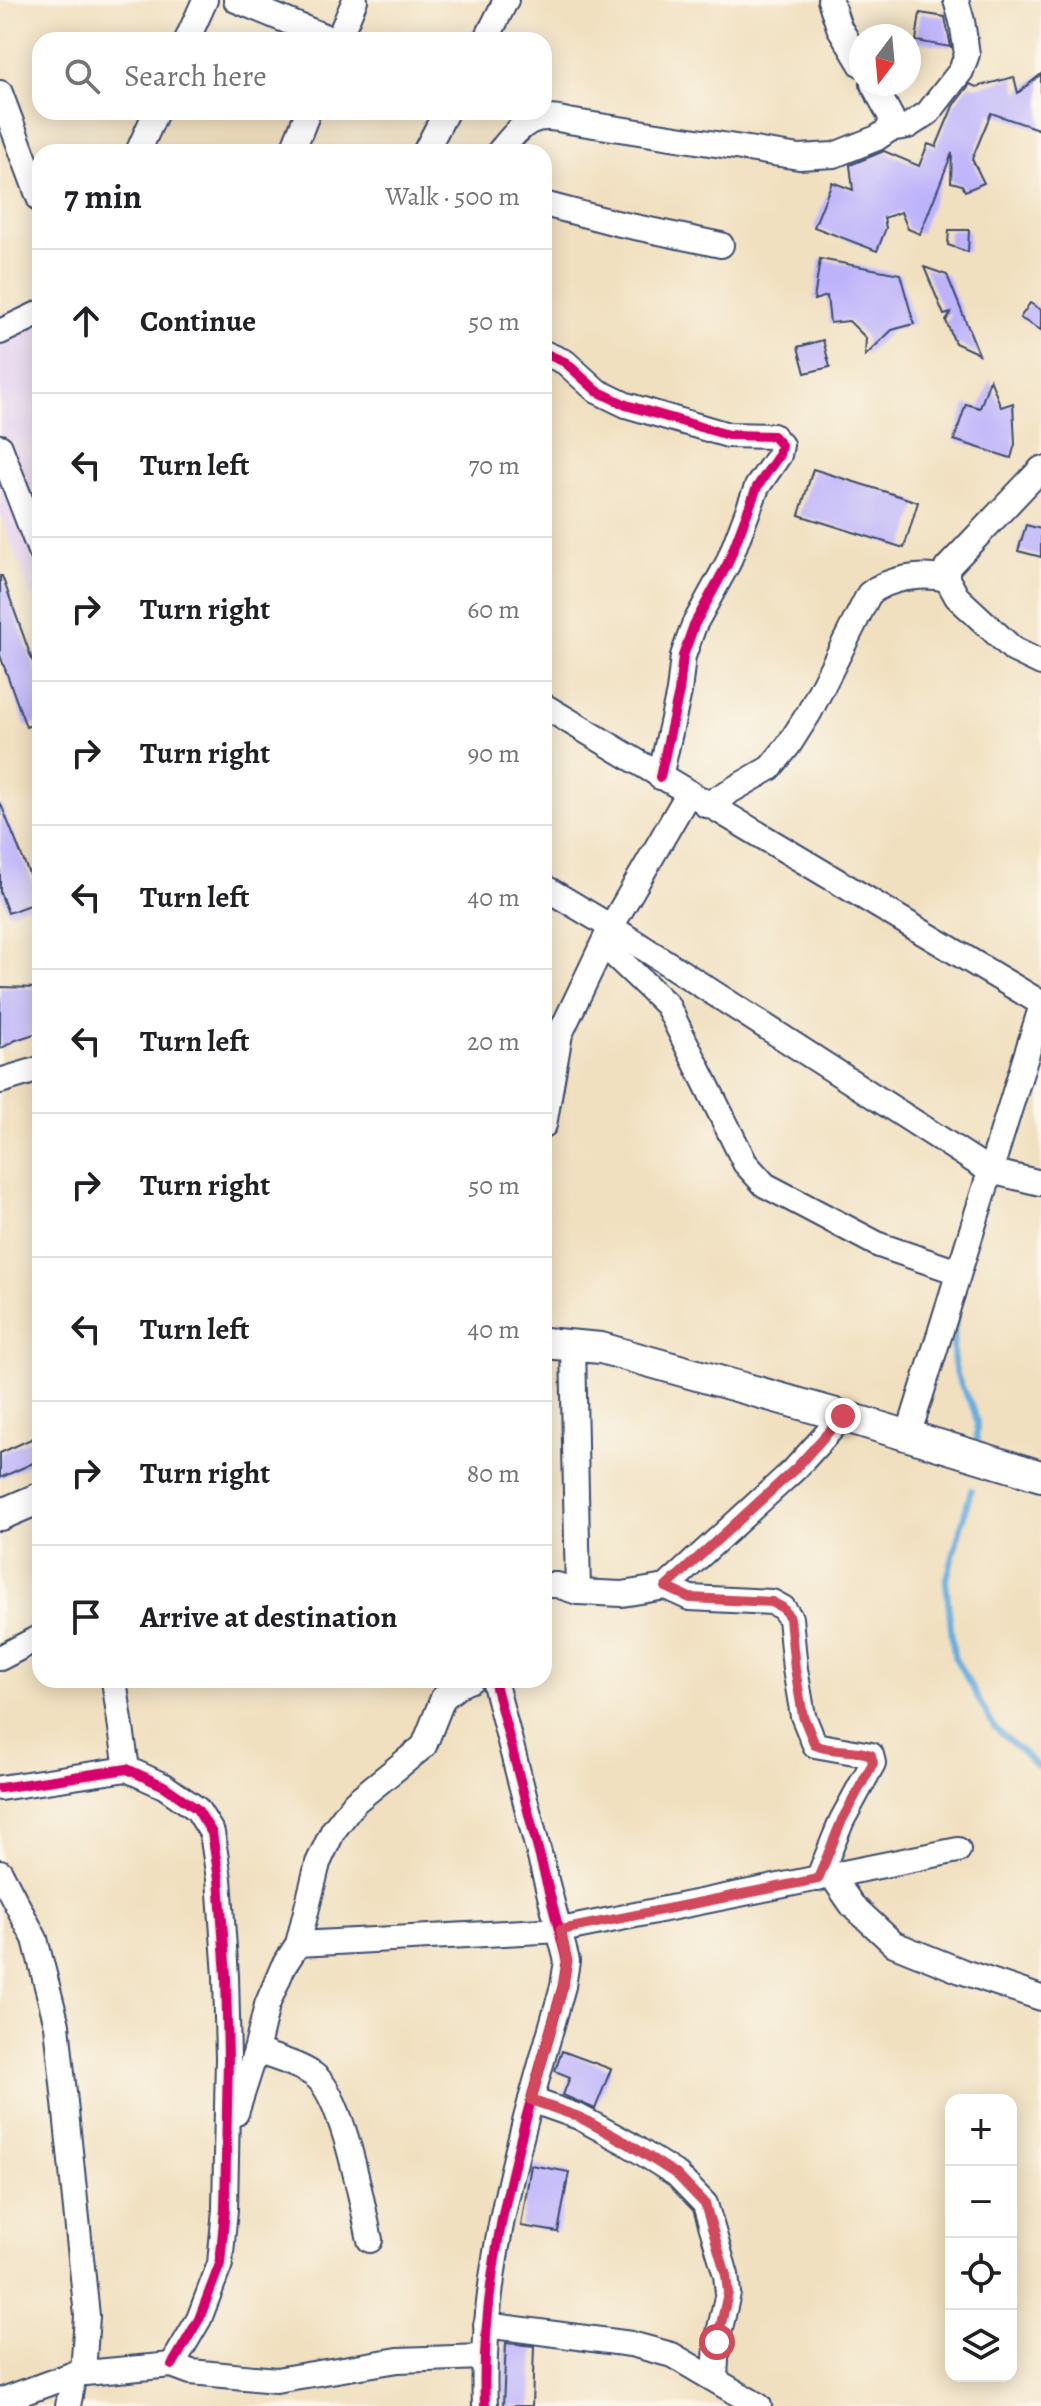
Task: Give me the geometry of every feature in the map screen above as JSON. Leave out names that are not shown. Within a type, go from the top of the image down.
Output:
[{"type":"main road","points":[[558,1344],[601,1348],[1041,1476]]},
{"type":"main road","points":[[0,1515],[32,1501]]},
{"type":"street","points":[[191,32],[205,0]]},
{"type":"street","points":[[236,0],[316,32]]},
{"type":"street","points":[[340,32],[355,0]]},
{"type":"street","points":[[490,32],[506,0]]},
{"type":"street","points":[[830,0],[839,27],[849,44]]},
{"type":"street","points":[[552,117],[799,157],[834,155],[877,138],[890,129],[908,126],[928,113],[961,71],[967,54],[956,0]]},
{"type":"street","points":[[0,93],[32,179]]},
{"type":"street","points":[[880,96],[891,117],[890,129]]},
{"type":"street","points":[[142,144],[152,120]]},
{"type":"street","points":[[295,144],[305,120]]},
{"type":"street","points":[[429,144],[442,120]]},
{"type":"street","points":[[507,144],[532,120]]},
{"type":"street","points":[[552,206],[721,245]]},
{"type":"street","points":[[0,332],[32,317]]},
{"type":"street","points":[[552,356],[565,362],[597,391],[626,405],[728,435],[773,436],[781,445],[779,455],[757,487],[728,563],[694,625],[683,656],[679,692],[660,777]]},
{"type":"street","points":[[0,447],[32,523]]},
{"type":"street","points":[[1041,469],[947,568],[947,579],[957,597],[1014,650],[1041,663]]},
{"type":"street","points":[[552,1080],[560,1034],[607,936],[697,799],[770,768],[809,713],[869,594],[882,583],[932,576],[947,579]]},
{"type":"street","points":[[552,711],[1041,1006],[908,1436]]},
{"type":"street","points":[[552,893],[607,936],[990,1171],[1041,1183]]},
{"type":"street","points":[[607,936],[667,1005],[745,1163],[765,1185],[879,1245],[958,1272]]},
{"type":"street","points":[[0,1081],[32,1071]]},
{"type":"street","points":[[558,1344],[578,1592]]},
{"type":"street","points":[[552,1585],[578,1592],[622,1594],[666,1587],[796,1468],[843,1416]]},
{"type":"street","points":[[666,1587],[690,1598],[772,1602],[783,1608],[790,1618],[803,1716],[815,1745],[871,1755],[873,1763],[842,1820],[825,1877]]},
{"type":"street","points":[[0,1658],[32,1641]]},
{"type":"street","points":[[115,1688],[127,1769]]},
{"type":"street","points":[[227,2150],[267,2005],[283,1967],[298,1944],[318,1863],[333,1831],[355,1802],[424,1746],[443,1698],[456,1688]]},
{"type":"street","points":[[485,2406],[483,2357],[490,2289],[512,2172],[563,1986],[567,1961],[496,1688]]},
{"type":"street","points":[[0,1788],[127,1769],[164,1786],[197,1809],[212,1833],[219,1879],[226,1976],[227,2150],[220,2264],[199,2319],[172,2365]]},
{"type":"street","points":[[298,1944],[561,1930],[958,1850]]},
{"type":"street","points":[[0,1872],[35,1939],[57,2025],[87,2316],[78,2373],[68,2406]]},
{"type":"street","points":[[825,1877],[894,1944],[1041,1998]]},
{"type":"street","points":[[256,2051],[314,2075],[327,2087],[352,2155],[370,2240]]},
{"type":"street","points":[[531,2100],[579,2117],[627,2143],[676,2174],[705,2204],[726,2275],[728,2293],[717,2342],[719,2390]]},
{"type":"street","points":[[486,2325],[631,2344],[672,2355],[719,2390],[759,2406]]},
{"type":"street","points":[[0,2401],[78,2373],[172,2365],[191,2372],[276,2380],[398,2360],[483,2357]]},
{"type":"shaded area","points":[[32,301],[32,598],[0,512],[0,315]]},
{"type":"building","points":[[920,13],[945,17],[951,47],[921,42],[921,24],[918,24]]},
{"type":"building","points":[[1041,74],[1041,130],[991,113],[972,159],[984,183],[965,191],[962,185],[951,182],[952,153],[920,234],[908,229],[901,212],[884,218],[886,228],[877,251],[814,227],[832,182],[853,190],[850,165],[884,151],[919,166],[928,144],[936,147],[953,106],[970,84],[976,87],[1014,77],[1018,93]]},
{"type":"building","points":[[949,230],[969,230],[968,252],[948,245]]},
{"type":"building","points":[[820,259],[900,274],[914,324],[892,330],[865,356],[866,338],[849,321],[830,323],[827,296],[814,300]]},
{"type":"building","points":[[924,267],[947,275],[979,354],[955,343],[946,321],[951,313],[944,315]]},
{"type":"building","points":[[1030,303],[1041,310],[1041,330],[1020,318]]},
{"type":"building","points":[[823,340],[830,367],[805,373],[798,347]]},
{"type":"building","points":[[990,379],[1001,407],[1013,403],[1015,444],[1011,458],[954,440],[966,404],[980,408]]},
{"type":"building","points":[[813,469],[918,502],[904,548],[799,515]]},
{"type":"building","points":[[1026,525],[1041,529],[1041,557],[1018,551]]},
{"type":"building","points":[[2,576],[32,660],[32,725],[26,727],[0,655]]},
{"type":"building","points":[[0,802],[32,881],[32,904],[8,913],[0,892]]},
{"type":"building","points":[[0,987],[32,988],[32,1035],[0,1049]]},
{"type":"building","points":[[32,1439],[32,1464],[0,1478],[0,1453]]},
{"type":"building","points":[[562,2051],[611,2069],[595,2109],[563,2095],[570,2077],[555,2071]]},
{"type":"building","points":[[531,2165],[569,2172],[558,2232],[521,2226]]},
{"type":"building","points":[[506,2343],[534,2346],[532,2406],[503,2406]]},
{"type":"waterway","points":[[957,1316],[954,1364],[976,1416],[980,1446]]},
{"type":"waterway","points":[[971,1490],[946,1582],[954,1656],[994,1727],[1041,1769]]},
{"type":"cycle path","points":[[552,356],[565,362],[597,391],[626,405],[728,435],[773,436],[781,445],[779,455],[757,487],[728,563],[694,625],[683,656],[679,692],[660,777]]},
{"type":"cycle path","points":[[485,2406],[485,2352],[497,2246],[520,2141],[563,1986],[567,1961],[496,1688]]},
{"type":"cycle path","points":[[0,1788],[127,1769],[164,1786],[197,1809],[212,1833],[219,1879],[226,1976],[225,2209],[220,2264],[199,2319],[172,2365]]},
{"type":"route","points":[[717,2342],[728,2293],[726,2275],[705,2204],[676,2174],[627,2143],[579,2117],[531,2100],[563,1986],[567,1961],[561,1930],[818,1879],[842,1820],[873,1763],[871,1755],[863,1752],[815,1745],[803,1716],[790,1618],[783,1608],[772,1602],[690,1598],[666,1587],[796,1468],[843,1416]]}]
